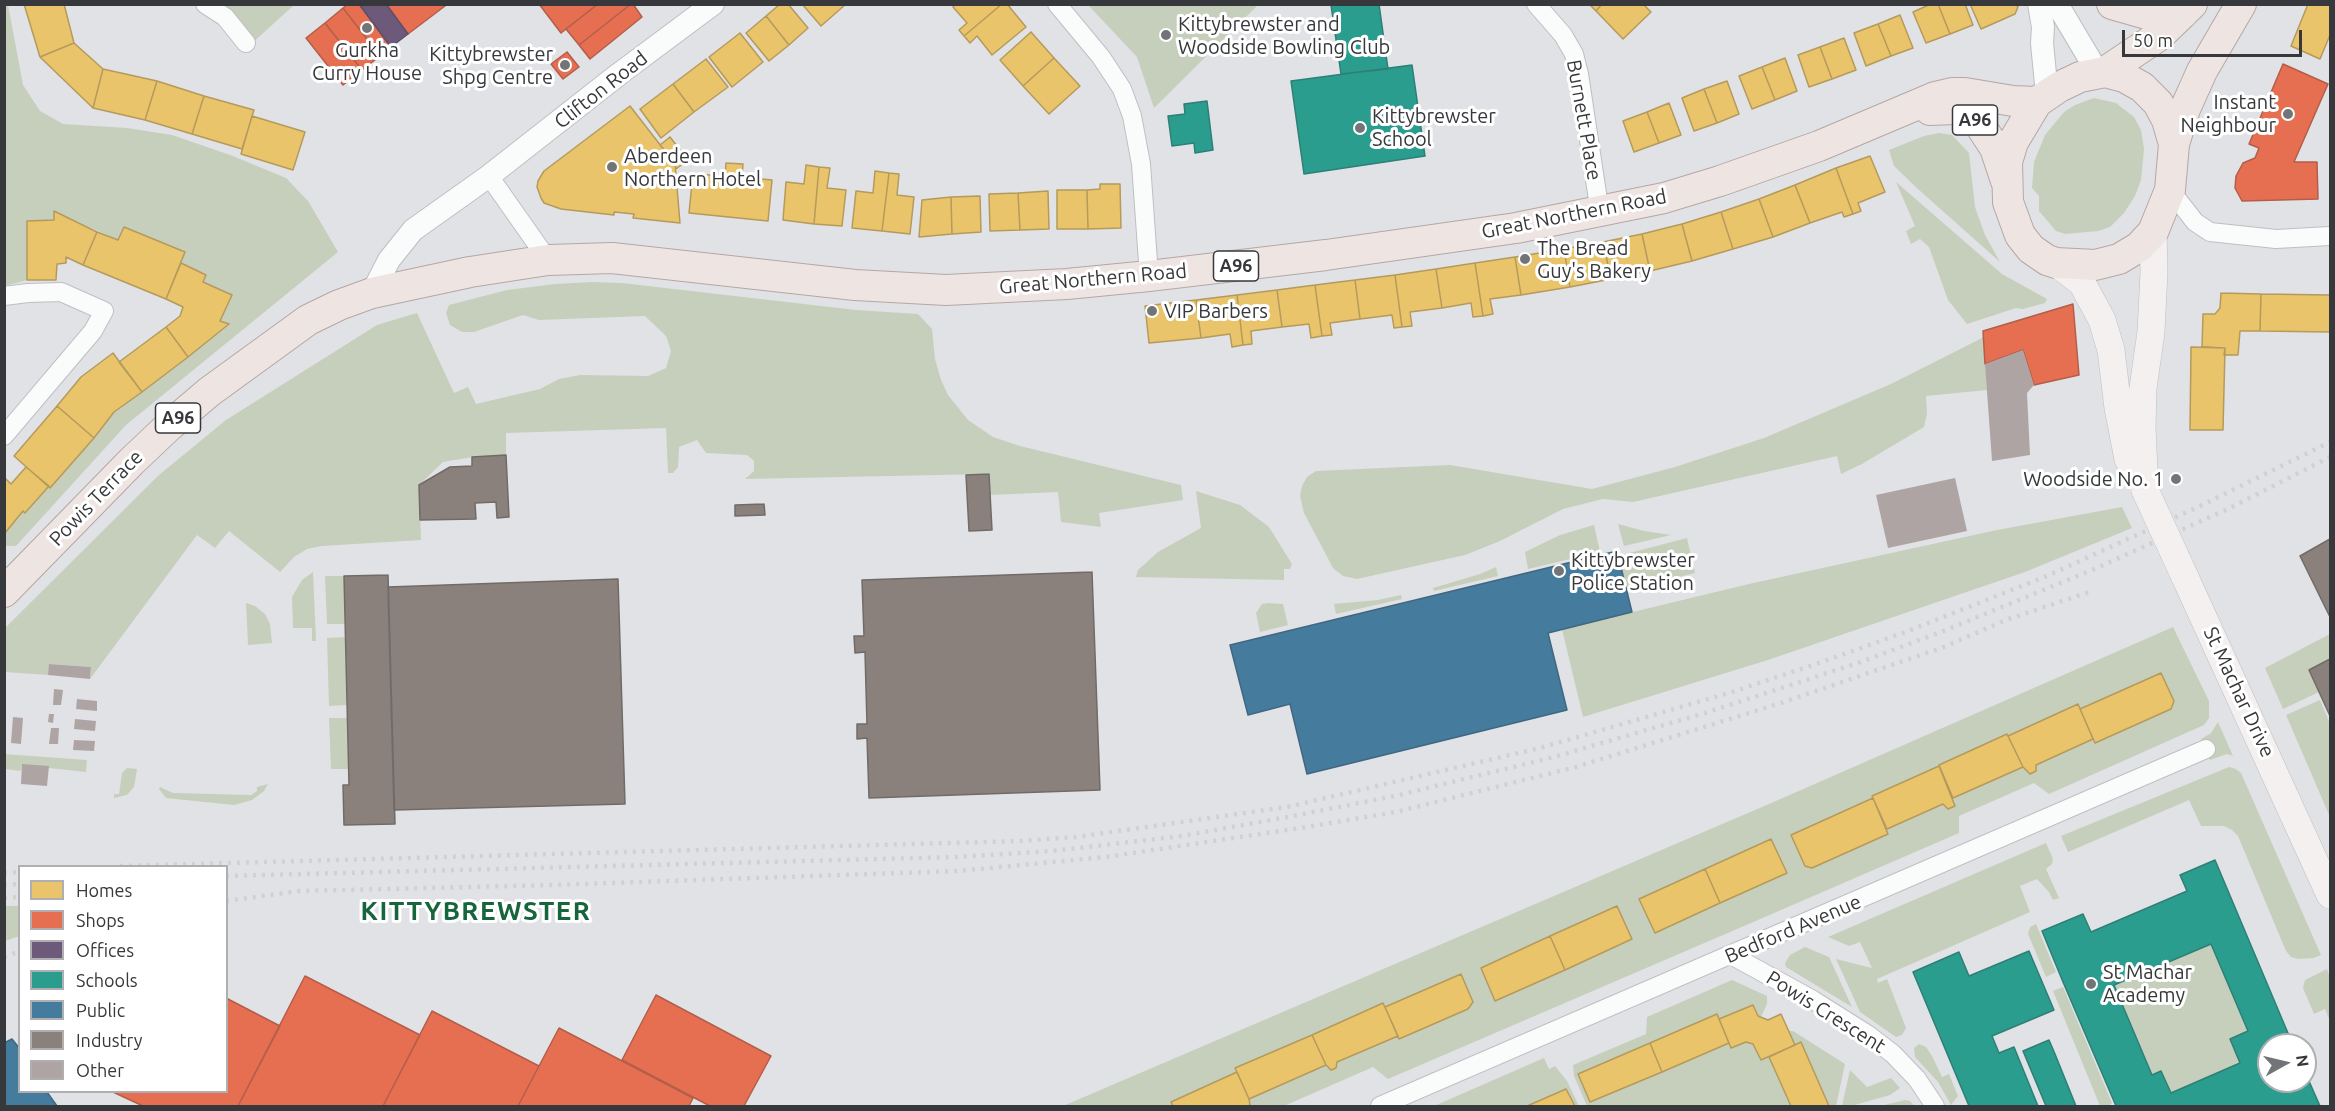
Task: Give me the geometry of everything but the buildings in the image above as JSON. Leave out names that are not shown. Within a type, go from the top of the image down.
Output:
[{"type":"main road","points":[[2112,4],[2154,16],[2188,9]]},
{"type":"main road","name":"A96","points":[[2174,144],[2167,120],[2158,103],[2142,87],[2124,77],[2102,73],[2079,77],[2042,99],[2013,142],[2007,162],[2008,202],[2020,235],[2031,249],[2056,263],[2095,265],[2119,259],[2139,247],[2153,232],[2170,190],[2174,144],[2185,109],[2202,71],[2241,4]]},
{"type":"main road","name":"A96","points":[[2102,73],[2160,35],[2188,9]]},
{"type":"main road","name":"Great Northern Road","points":[[548,260],[612,258],[855,285],[946,290],[1057,285],[1149,276],[1326,255],[1516,228],[1600,213],[1664,198],[1720,181],[1819,146],[1935,97],[1952,93],[2042,99]]},
{"type":"main road","name":"Great Northern Road","points":[[1906,110],[1954,109],[1978,122],[1995,148],[2007,184]]},
{"type":"main road","name":"St Machar Drive","points":[[2145,490],[2143,388],[2151,332],[2153,232]]},
{"type":"main road","name":"A96","points":[[372,293],[470,272],[548,260]]},
{"type":"main road","name":"St Machar Drive","points":[[2056,263],[2082,283],[2102,320],[2110,350],[2128,459],[2145,490],[2328,883]]},
{"type":"main road","name":"Powis Terrace","points":[[7,583],[169,426],[209,392],[308,320],[345,302],[372,293]]},
{"type":"street","points":[[205,4],[225,17],[246,43]]},
{"type":"street","name":"Clifton Road","points":[[372,293],[388,260],[413,230],[489,176],[713,4]]},
{"type":"street","points":[[1057,4],[1101,57],[1122,89],[1132,116],[1141,164],[1149,276]]},
{"type":"street","name":"Burnett Place","points":[[1536,4],[1563,35],[1574,54],[1600,213]]},
{"type":"street","points":[[2039,4],[2043,27],[2042,99]]},
{"type":"street","points":[[2057,4],[2102,73]]},
{"type":"street","points":[[489,176],[548,260]]},
{"type":"street","points":[[2170,190],[2195,222],[2210,232],[2276,239],[2331,236]]},
{"type":"street","points":[[4,296],[28,292],[61,292],[104,311],[93,331],[4,436]]},
{"type":"street","name":"Bedford Avenue","points":[[1380,1107],[2206,749]]},
{"type":"street","name":"Powis Crescent","points":[[1731,955],[1867,1034],[1893,1054],[1917,1079],[1935,1107]]},
{"type":"green space","points":[[5,5],[8,5],[23,85],[40,111],[63,124],[127,128],[172,135],[233,156],[286,178],[308,201],[338,252],[126,425],[16,546],[5,546],[5,532],[23,511],[26,513],[49,486],[51,487],[114,412],[229,325],[220,321],[232,295],[203,282],[206,275],[181,263],[185,252],[124,227],[118,240],[54,211],[54,220],[27,221],[27,280],[5,286]]},
{"type":"green space","points":[[214,5],[294,5],[250,45]]},
{"type":"green space","points":[[1088,5],[1258,5],[1154,108],[1137,57]]},
{"type":"green space","points":[[2094,98],[2116,103],[2134,117],[2141,130],[2144,149],[2141,180],[2135,196],[2124,213],[2110,227],[2098,231],[2065,234],[2056,231],[2039,211],[2039,196],[2032,188],[2034,162],[2045,135],[2064,112]]},
{"type":"green space","points":[[1939,133],[1952,135],[1969,153],[1975,207],[1985,235],[2000,262],[1894,166],[1889,150],[1924,136]]},
{"type":"green space","points":[[1896,182],[2002,274],[2047,299],[2045,303],[2023,309],[2016,308],[1967,324],[1948,300],[1929,247],[1920,239],[1911,244],[1906,231],[1915,226]]},
{"type":"green space","points":[[592,282],[622,283],[856,310],[918,314],[932,329],[935,359],[948,395],[968,420],[993,437],[1020,446],[1181,485],[1183,500],[1099,513],[1101,527],[1061,522],[1058,492],[990,495],[988,474],[745,479],[754,471],[754,461],[747,455],[706,453],[697,440],[679,447],[678,467],[673,473],[668,473],[666,428],[506,433],[506,455],[443,462],[419,485],[421,540],[322,546],[307,549],[294,557],[280,572],[229,531],[215,548],[197,535],[90,679],[91,667],[50,664],[48,675],[5,672],[4,629],[159,475],[226,420],[377,325],[417,313],[454,393],[468,387],[476,404],[540,389],[559,379],[580,375],[648,376],[666,368],[671,351],[666,336],[645,316],[539,320],[523,315],[474,332],[462,332],[450,325],[446,313],[449,305],[507,290]]},
{"type":"green space","points":[[1984,337],[1987,390],[1926,396],[1927,414],[1924,427],[1841,474],[1837,456],[1633,502],[1603,499],[1563,509],[1500,541],[1465,555],[1357,579],[1343,576],[1333,568],[1304,513],[1300,496],[1302,486],[1307,477],[1316,471],[1450,465],[1592,489],[1675,467],[1764,438],[1891,384]]},
{"type":"green space","points":[[1196,491],[1240,505],[1269,527],[1292,564],[1290,569],[1284,569],[1284,580],[1136,577],[1138,570],[1158,552],[1201,528]]},
{"type":"green space","points":[[2122,507],[2132,528],[2025,572],[1768,660],[1583,717],[1562,629],[1749,584],[1997,530]]},
{"type":"green space","points":[[1618,524],[1644,531],[1671,535],[1624,546]]},
{"type":"green space","points":[[1594,525],[1600,552],[1528,569],[1525,552],[1560,535]]},
{"type":"green space","points":[[1687,538],[1695,573],[1627,590],[1618,556]]},
{"type":"green space","points":[[1496,567],[1498,576],[1434,591],[1433,588]]},
{"type":"green space","points":[[313,572],[316,641],[312,641],[312,628],[293,628],[292,597],[302,580]]},
{"type":"green space","points":[[325,576],[344,576],[345,624],[327,624]]},
{"type":"green space","points":[[1401,595],[1402,599],[1336,614],[1334,604],[1378,600]]},
{"type":"green space","points":[[246,603],[255,606],[265,614],[270,624],[272,643],[248,645]]},
{"type":"green space","points":[[1262,604],[1283,604],[1288,625],[1260,632],[1256,613]]},
{"type":"green space","points":[[2173,627],[2209,701],[2209,718],[2204,725],[2049,794],[2034,783],[1959,816],[1959,833],[1751,923],[1388,1079],[1373,1067],[1284,1106],[1063,1106],[1769,804]]},
{"type":"green space","points":[[2330,634],[2330,659],[2310,670],[2319,692],[2283,709],[2265,668]]},
{"type":"green space","points":[[345,637],[347,705],[329,706],[327,638]]},
{"type":"green space","points":[[2320,700],[2330,724],[2330,817],[2286,715]]},
{"type":"green space","points":[[329,718],[347,718],[349,769],[331,769]]},
{"type":"green space","points":[[2218,722],[2233,756],[2227,754],[2210,760],[2201,739],[2211,733]]},
{"type":"green space","points":[[4,754],[87,760],[86,772],[22,765],[21,771],[5,769]]},
{"type":"green space","points":[[2229,767],[2241,773],[2321,955],[2298,959],[2291,957],[2286,951],[2238,836],[2224,826],[2201,826],[2189,800],[2068,852],[2061,836]]},
{"type":"green space","points":[[127,768],[137,769],[134,787],[127,795],[114,798],[114,794],[119,794],[122,773]]},
{"type":"green space","points":[[268,784],[264,791],[252,800],[234,805],[166,798],[159,789],[160,787],[173,793],[251,795],[257,791],[257,787]]},
{"type":"green space","points":[[2046,843],[2053,859],[2052,864],[2046,869],[2059,898],[2053,900],[2037,879],[2020,886],[2030,912],[1877,979],[1878,983],[1887,979],[1906,1028],[1902,1035],[1896,1037],[1860,1012],[1836,959],[1872,968],[1860,942],[1849,946],[1828,937]]},
{"type":"green space","points":[[5,906],[18,906],[18,937],[5,941]]},
{"type":"green space","points":[[2036,924],[2056,972],[2046,977],[2028,934],[2030,927]]},
{"type":"green space","points":[[2211,944],[2248,1031],[2230,1039],[2240,1063],[2171,1093],[2161,1071],[2152,1075],[2114,985]]},
{"type":"green space","points":[[1805,947],[1829,957],[1852,1007],[1786,967],[1785,963],[1790,955]]},
{"type":"green space","points":[[2327,969],[2330,978],[2330,1021],[2325,1009],[2314,1014],[2303,988],[2305,980]]},
{"type":"green space","points":[[1732,980],[1767,996],[1767,1004],[1761,1017],[1768,1020],[1781,1014],[1788,1031],[1793,1031],[1845,1064],[1836,1106],[1587,1106],[1574,1076],[1573,1065],[1646,1034],[1647,1017]]},
{"type":"green space","points":[[2063,987],[2112,1103],[2109,1106],[2100,1106],[2053,991]]},
{"type":"green space","points":[[1919,1044],[1926,1047],[1942,1077],[1949,1074],[1958,1096],[1951,1105],[1938,1082],[1915,1057],[1914,1048]]},
{"type":"green space","points":[[1544,1058],[1549,1069],[1555,1066],[1567,1081],[1579,1106],[1434,1106]]},
{"type":"green space","points":[[1850,1070],[1867,1087],[1891,1078],[1900,1088],[1890,1095],[1851,1106],[1842,1106]]},
{"type":"green space","points":[[1905,1100],[1910,1101],[1914,1106],[1880,1106]]},
{"type":"railway","points":[[156,865],[1019,841],[1076,837],[1287,807],[1540,748],[1732,692],[1813,665],[1903,633],[2047,576],[2198,507],[2330,442]]},
{"type":"railway","points":[[228,876],[956,857],[1052,851],[1182,836],[1395,796],[1554,757],[1705,713],[1858,663],[1941,632],[2092,570],[2230,508],[2330,457]]},
{"type":"railway","points":[[228,901],[299,891],[957,871],[1106,857],[1307,827],[1396,812],[1576,767],[1781,703],[1944,647],[2006,620],[2089,592]]},
{"type":"railway","points":[[4,873],[18,872]]},
{"type":"railway","points":[[4,885],[18,884]]},
{"type":"railway","points":[[4,898],[18,897]]},
{"type":"railway","points":[[4,957],[18,952]]},
{"type":"place","name":"Gurkha Curry House","points":[[367,28]]},
{"type":"place","name":"Kittybrewster and Woodside Bowling Club","points":[[1166,35]]},
{"type":"place","name":"Kittybrewster Shpg Centre","points":[[565,65]]},
{"type":"place","name":"Instant Neighbour","points":[[2288,114]]},
{"type":"place","name":"Kittybrewster School","points":[[1360,128]]},
{"type":"place","name":"Aberdeen Northern Hotel","points":[[612,167]]},
{"type":"place","name":"The Bread Guy's Bakery","points":[[1525,259]]},
{"type":"place","name":"VIP Barbers","points":[[1152,311]]},
{"type":"place","name":"Woodside No. 1","points":[[2176,479]]},
{"type":"place","name":"Kittybrewster Police Station","points":[[1559,571]]},
{"type":"place","name":"St Machar Academy","points":[[2091,984]]},
{"type":"district","name":"KITTYBREWSTER","points":[[476,911]]}]
